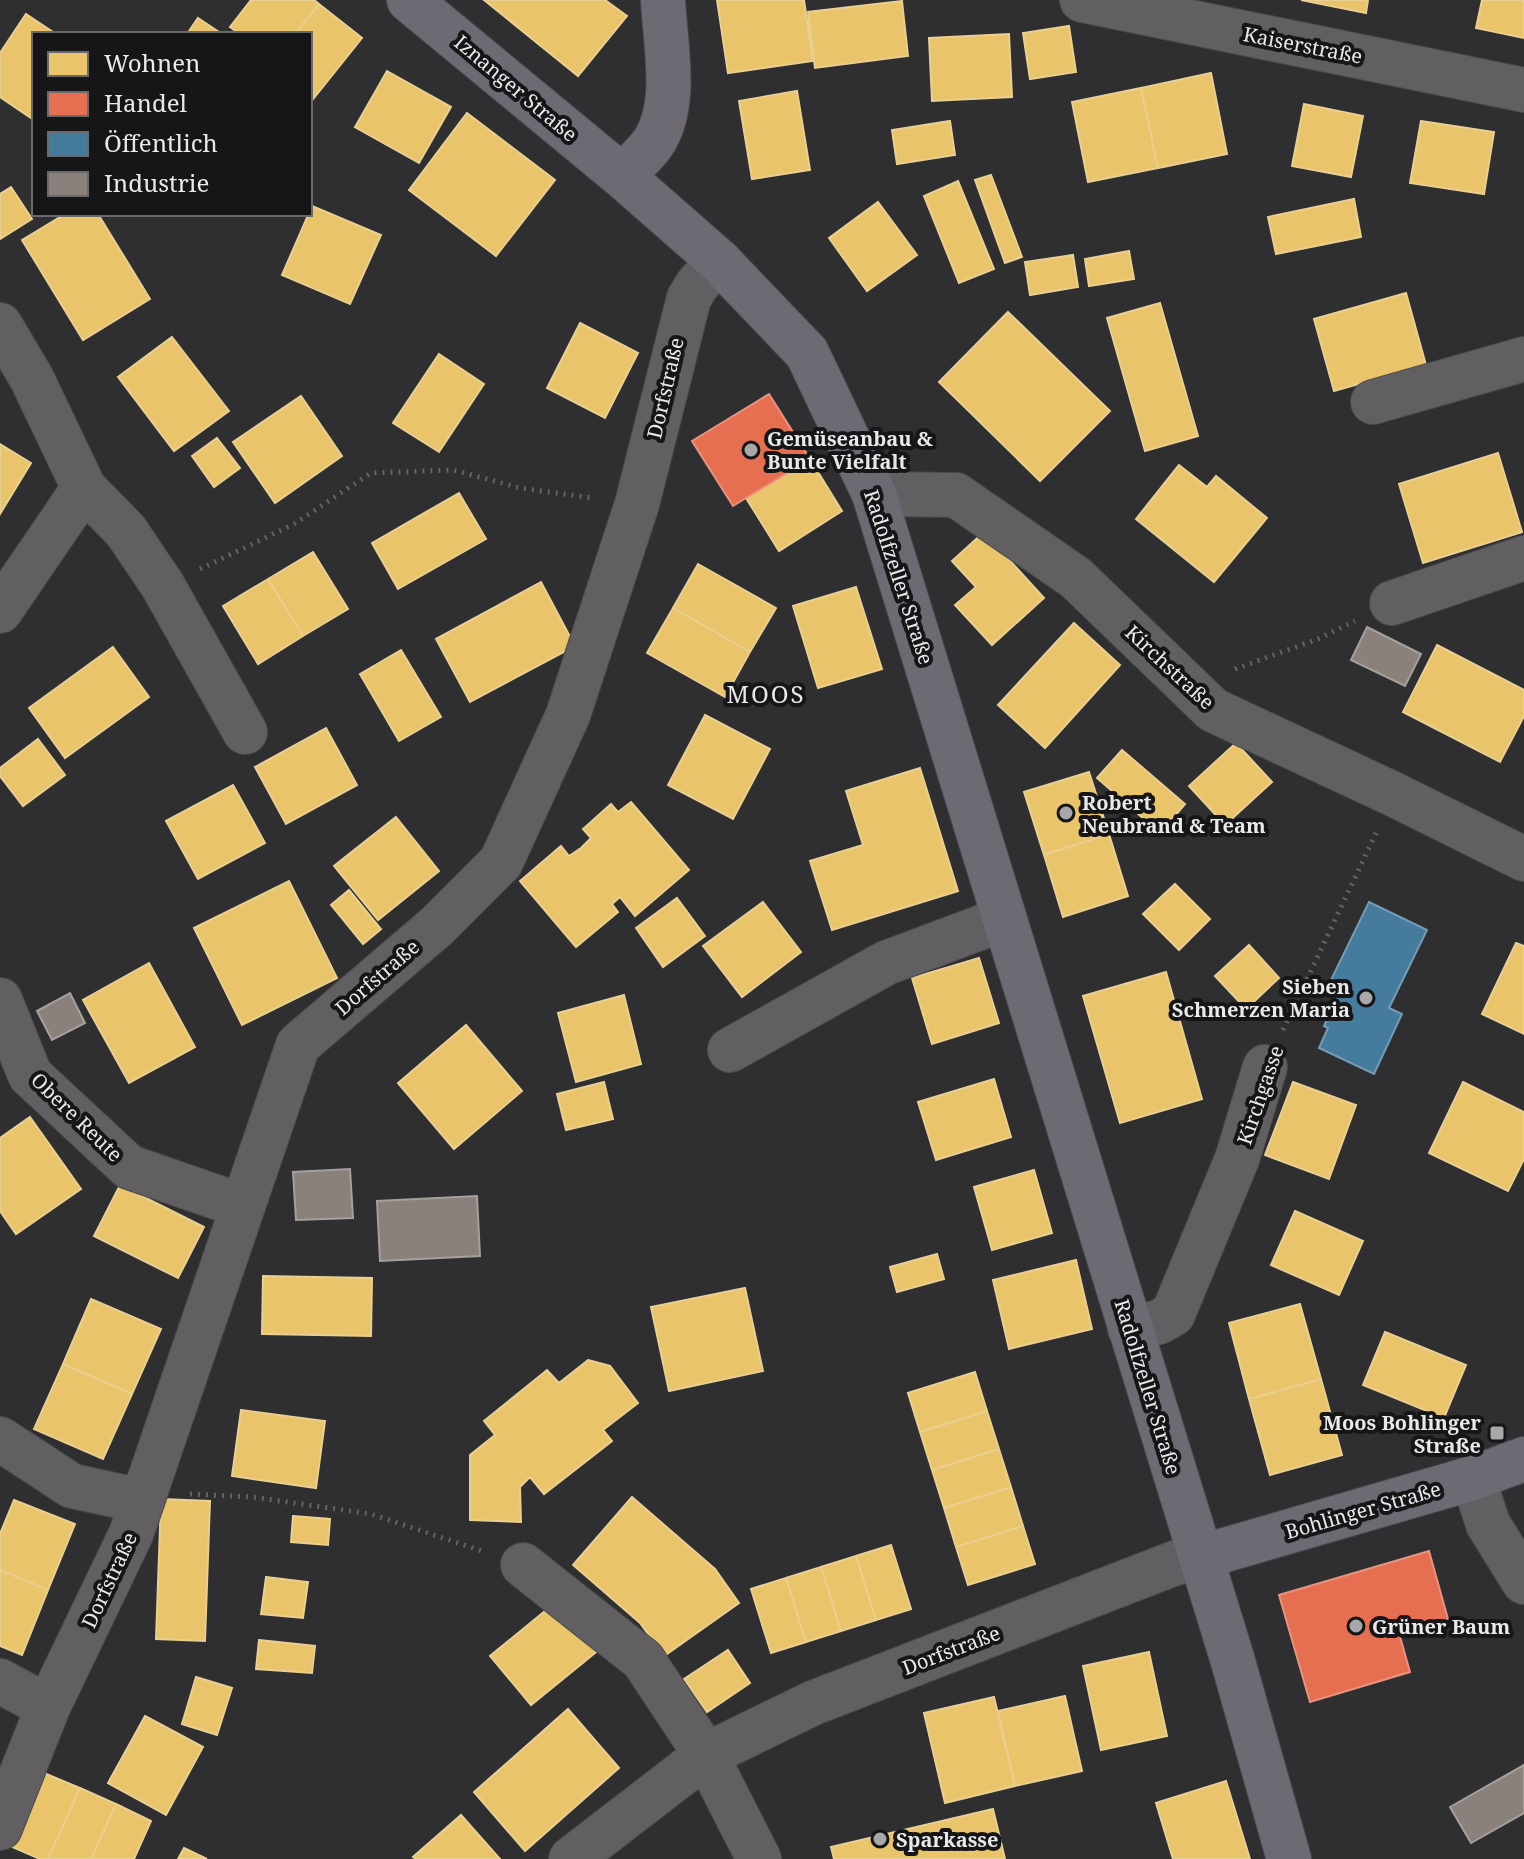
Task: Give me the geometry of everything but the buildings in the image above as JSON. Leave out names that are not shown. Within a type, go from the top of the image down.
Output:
[{"type":"main road","name":"Iznanger Straße","points":[[409,0],[622,176]]},
{"type":"main road","points":[[622,176],[653,143],[663,120],[668,90],[663,0]]},
{"type":"main road","name":"Radolfzeller Straße","points":[[622,176],[719,261],[807,353],[874,494],[1201,1557],[1289,1859]]},
{"type":"main road","name":"Bohlinger Straße","points":[[1201,1557],[1473,1478],[1524,1459]]},
{"type":"street","name":"Kaiserstraße","points":[[1082,0],[1524,90]]},
{"type":"street","name":"Dorfstraße","points":[[0,1828],[48,1707],[131,1534],[298,1045],[437,926],[501,862],[568,715],[637,504],[689,298],[719,261]]},
{"type":"street","points":[[0,325],[32,379],[84,488],[126,531],[163,586],[245,732]]},
{"type":"street","points":[[1373,402],[1524,359]]},
{"type":"street","points":[[0,611],[84,488]]},
{"type":"street","name":"Kirchstraße","points":[[874,494],[956,495],[1076,578],[1213,710],[1524,859]]},
{"type":"street","points":[[1392,603],[1524,558]]},
{"type":"street","points":[[730,1050],[886,963],[1004,916]]},
{"type":"street","name":"Obere Reute","points":[[0,1000],[30,1075],[129,1167],[242,1206]]},
{"type":"street","name":"Kirchgasse","points":[[1130,1329],[1159,1322],[1173,1314],[1237,1159],[1265,1067]]},
{"type":"street","points":[[0,1439],[72,1486],[144,1496]]},
{"type":"street","points":[[1473,1478],[1488,1524],[1524,1582]]},
{"type":"street","name":"Dorfstraße","points":[[571,1859],[706,1755],[813,1703],[1164,1567],[1201,1557]]},
{"type":"street","points":[[523,1565],[643,1660],[706,1755],[759,1859]]},
{"type":"street","points":[[0,1681],[48,1707]]},
{"type":"path","points":[[163,586],[294,524],[371,473],[453,470],[520,488],[637,504]]},
{"type":"path","points":[[1193,690],[1208,678],[1318,639],[1392,603]]},
{"type":"path","name":"Kirchgasse","points":[[1265,1067],[1326,943],[1393,794]]},
{"type":"path","points":[[144,1496],[252,1497],[371,1514],[523,1565]]},
{"type":"place","name":"Gemüseanbau & Bunte Vielfalt","points":[[751,450]]},
{"type":"place","name":"Robert Neubrand & Team","points":[[1066,813]]},
{"type":"place","name":"Sieben Schmerzen Maria","points":[[1366,998]]},
{"type":"place","name":"Moos Bohlinger Straße","points":[[1497,1433]]},
{"type":"place","name":"Grüner Baum","points":[[1356,1626]]},
{"type":"place","name":"Sparkasse","points":[[880,1839]]},
{"type":"district","name":"MOOS","points":[[766,693]]}]
